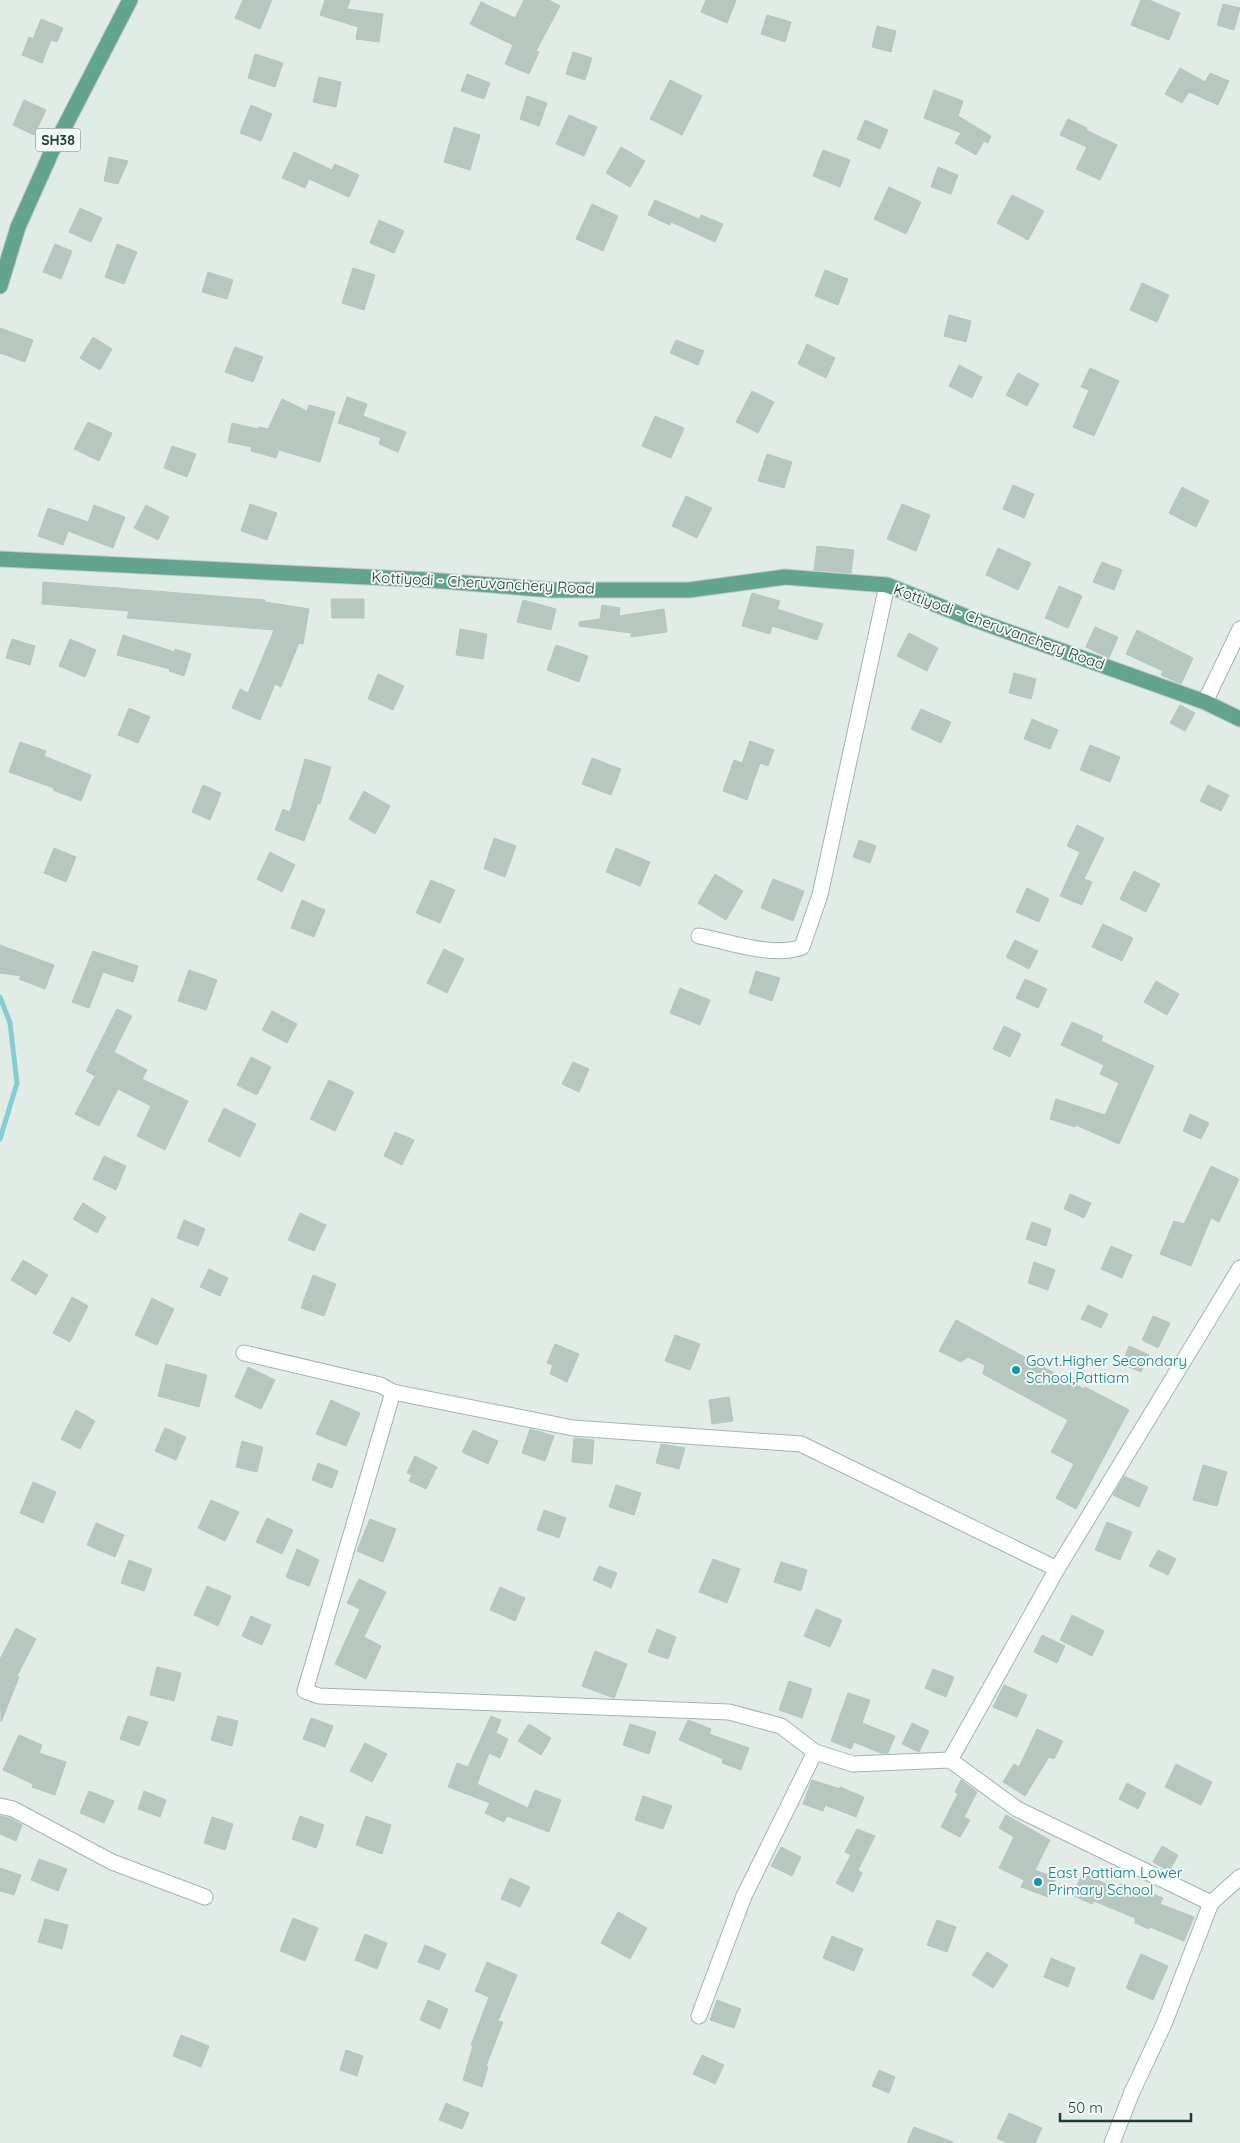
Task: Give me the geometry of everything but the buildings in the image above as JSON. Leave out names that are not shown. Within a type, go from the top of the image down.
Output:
[{"type":"main road","name":"SH38","points":[[0,286],[18,227],[52,151],[130,0]]},
{"type":"main road","name":"Kottiyodi - Cheruvanchery Road","points":[[0,558],[430,580],[552,590],[689,590],[785,577],[886,585],[967,617],[1205,702],[1240,719]]},
{"type":"street","points":[[699,936],[772,952],[790,952],[802,948],[820,895],[886,585]]},
{"type":"street","points":[[1205,702],[1240,629]]},
{"type":"street","points":[[950,1760],[1057,1569],[1240,1268]]},
{"type":"street","points":[[244,1353],[380,1384],[394,1392],[573,1428],[800,1444],[1057,1569]]},
{"type":"street","points":[[394,1392],[305,1691],[319,1696],[728,1712],[781,1726],[815,1752],[853,1764],[950,1760],[1017,1809],[1211,1903]]},
{"type":"street","points":[[699,2016],[744,1896],[815,1752]]},
{"type":"street","points":[[0,1806],[13,1809],[112,1862],[206,1897]]},
{"type":"street","points":[[1112,2143],[1164,2024],[1211,1903],[1240,1877]]},
{"type":"waterway","points":[[0,997],[10,1023],[17,1083],[0,1139]]},
{"type":"place","name":"Govt.Higher Secondary School,Pattiam","points":[[1016,1370]]},
{"type":"place","name":"East Pattiam Lower Primary School","points":[[1038,1882]]}]
